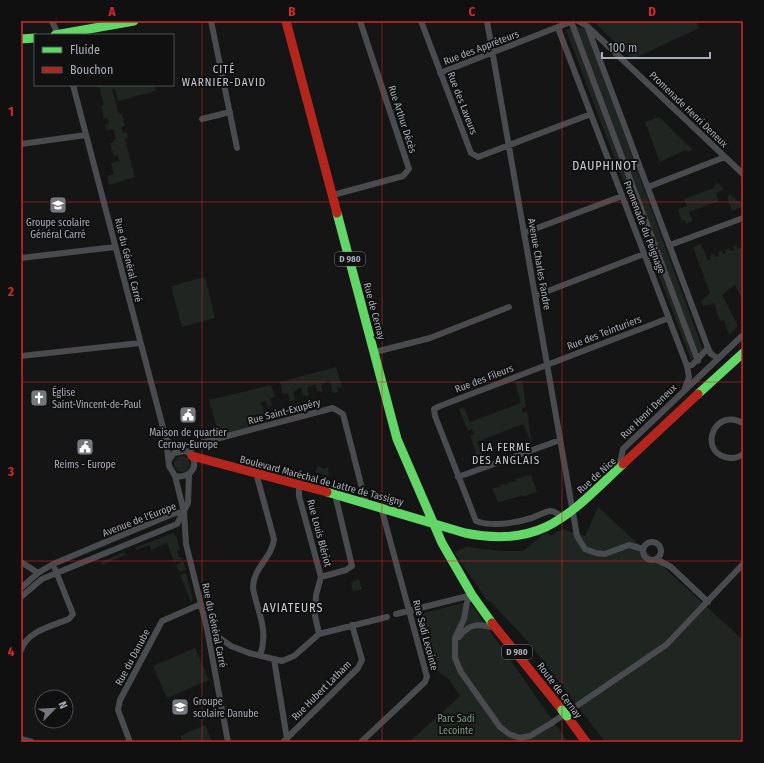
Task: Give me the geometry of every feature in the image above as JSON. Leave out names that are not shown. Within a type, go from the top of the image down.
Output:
[{"type":"main road","points":[[60,34],[91,25],[134,21]]},
{"type":"main road","name":"Rue de Cernay","points":[[286,21],[397,439],[431,522],[472,594]]},
{"type":"main road","points":[[21,39],[34,38]]},
{"type":"main road","name":"Rue de Nice","points":[[431,522],[463,533],[501,537],[528,533],[564,518],[619,469],[743,353]]},
{"type":"main road","name":"Boulevard Maréchal de Lattre de Tassigny","points":[[190,454],[431,522]]},
{"type":"main road","name":"Route de Cernay","points":[[472,594],[586,742]]},
{"type":"street","points":[[52,21],[57,34]]},
{"type":"street","points":[[211,21],[237,148]]},
{"type":"street","name":"Rue Arthur Décès","points":[[333,195],[403,176],[408,169],[360,21]]},
{"type":"street","name":"Rue des Laveurs","points":[[421,21],[471,153],[478,157],[509,145]]},
{"type":"street","name":"Avenue Charles Fandre","points":[[487,21],[578,540],[590,551],[605,554],[628,545],[643,549]]},
{"type":"street","points":[[571,21],[698,360]]},
{"type":"street","name":"Rue des Appréteurs","points":[[440,73],[558,28],[571,21]]},
{"type":"street","points":[[578,21],[587,26]]},
{"type":"street","name":"Promenade Henri Deneux","points":[[587,26],[743,174]]},
{"type":"street","name":"Promenade du Peignage","points":[[587,26],[708,348],[711,354],[718,358]]},
{"type":"street","name":"Promenade du Peignage","points":[[558,28],[687,366],[688,377],[686,388]]},
{"type":"street","name":"Rue du Général Carré","points":[[73,86],[166,440],[169,460]]},
{"type":"street","points":[[202,118],[230,112]]},
{"type":"street","points":[[509,145],[591,114]]},
{"type":"street","points":[[21,144],[86,135]]},
{"type":"street","points":[[648,187],[725,157]]},
{"type":"street","points":[[524,233],[622,196]]},
{"type":"street","points":[[670,245],[743,218]]},
{"type":"street","points":[[21,258],[115,247]]},
{"type":"street","points":[[535,296],[644,254]]},
{"type":"street","points":[[375,352],[430,338],[509,307]]},
{"type":"street","name":"Rue des Teinturiers","points":[[547,365],[669,318]]},
{"type":"street","name":"Rue Henri Deneux","points":[[619,469],[623,449],[702,372],[743,335]]},
{"type":"street","points":[[21,356],[140,342]]},
{"type":"street","points":[[687,366],[698,360],[708,348]]},
{"type":"street","name":"Rue des Fileurs","points":[[458,477],[434,410],[440,406],[547,365]]},
{"type":"street","name":"Rue Saint-Exupéry","points":[[190,454],[197,444],[333,408],[343,414],[366,504]]},
{"type":"street","points":[[743,418],[726,420],[715,427],[712,433],[712,444],[717,453],[726,458],[736,458],[743,454]]},
{"type":"street","points":[[733,419],[743,423]]},
{"type":"street","points":[[166,440],[178,451],[190,454],[195,465]]},
{"type":"street","points":[[560,440],[458,477],[476,521],[488,523],[510,523],[521,521],[548,511],[564,518]]},
{"type":"street","points":[[178,451],[169,460],[170,469],[175,476],[184,477],[189,475],[195,465],[207,460]]},
{"type":"street","points":[[256,473],[274,539],[273,550],[256,572],[253,588],[264,631],[264,643],[260,656]]},
{"type":"street","name":"Rue du Général Carré","points":[[184,512],[188,503],[189,475]]},
{"type":"street","name":"Rue du Général Carré","points":[[175,476],[184,512],[186,544],[207,629],[228,742]]},
{"type":"street","name":"Rue Louis Blériot","points":[[299,484],[299,496],[321,577],[316,595],[315,616],[319,634]]},
{"type":"street","points":[[321,577],[346,570],[352,566],[335,494]]},
{"type":"street","name":"Rue Sadi Lecointe","points":[[361,742],[426,680],[381,507]]},
{"type":"street","name":"Avenue de l'Europe","points":[[21,588],[38,573],[53,564],[175,513],[184,512]]},
{"type":"street","name":"Avenue de l'Europe","points":[[21,598],[42,579],[177,524],[184,512]]},
{"type":"street","points":[[656,559],[660,556],[661,550],[656,543],[648,543],[643,549],[644,555],[647,559],[656,559],[671,567],[708,602]]},
{"type":"street","points":[[21,562],[38,573]]},
{"type":"street","points":[[21,650],[24,642],[30,636],[69,619],[73,614],[53,564]]},
{"type":"street","points":[[472,594],[467,602],[464,619],[455,638],[455,658],[461,672],[500,727],[509,734],[520,738],[530,736],[666,645],[743,564]]},
{"type":"street","points":[[396,614],[472,594]]},
{"type":"street","name":"Rue du Danube","points":[[130,742],[118,710],[120,700],[162,621],[201,604]]},
{"type":"street","points":[[207,629],[231,646],[260,656],[282,661],[294,656],[319,634],[386,617]]},
{"type":"street","name":"Rue Hubert Latham","points":[[285,740],[358,668],[362,660],[352,625]]},
{"type":"street","points":[[454,647],[463,632],[473,625],[497,628]]},
{"type":"street","points":[[274,659],[285,740]]},
{"type":"street","points":[[21,739],[32,742]]},
{"type":"green space","points":[[593,21],[696,21],[699,28],[633,59]]},
{"type":"green space","points":[[577,26],[585,28],[702,347],[702,351],[691,360],[566,30]]},
{"type":"green space","points":[[154,86],[156,91],[118,101],[115,89],[112,90],[119,114],[122,114],[125,126],[121,127],[123,133],[127,132],[128,138],[125,139],[135,177],[109,185],[107,176],[114,174],[111,163],[119,161],[118,155],[114,156],[110,143],[114,142],[113,140],[116,139],[113,129],[107,131],[105,125],[109,123],[107,118],[104,118],[101,106],[104,105],[99,87],[96,87]]},
{"type":"green space","points":[[659,117],[693,150],[686,152],[685,150],[660,162],[645,122]]},
{"type":"green space","points":[[717,182],[724,190],[716,193],[719,201],[689,212],[693,221],[686,224],[685,220],[682,221],[678,209],[687,206],[684,199],[714,188]]},
{"type":"green space","points":[[730,194],[743,205],[743,211],[742,207],[732,211],[727,198]]},
{"type":"green space","points":[[743,243],[743,301],[735,285],[722,295],[738,326],[729,335],[724,320],[720,321],[714,303],[703,306],[701,301],[710,293],[693,247],[701,244],[708,260],[711,259],[710,256],[714,254],[715,257],[719,256],[718,253],[722,251],[723,254],[726,253],[725,250],[729,248],[731,251],[734,250],[733,247],[737,245],[738,249],[742,247],[741,244]]},
{"type":"green space","points":[[205,277],[215,318],[182,327],[171,286]]},
{"type":"green space","points":[[336,367],[342,387],[337,388],[338,392],[333,393],[329,380],[321,385],[323,392],[317,391],[315,384],[307,388],[309,396],[303,395],[301,387],[293,392],[295,400],[290,401],[288,393],[283,394],[280,382]]},
{"type":"green space","points":[[522,380],[526,407],[522,408],[522,413],[527,412],[532,444],[523,424],[477,442],[483,457],[478,459],[470,436],[474,434],[472,429],[468,431],[459,409],[464,407],[470,422],[521,403],[515,382]]},
{"type":"green space","points":[[271,385],[275,397],[270,398],[272,406],[268,407],[266,401],[261,402],[267,423],[219,436],[209,400]]},
{"type":"green space","points":[[182,456],[189,461],[190,464],[185,471],[182,472],[175,467],[174,464],[179,457]]},
{"type":"green space","points":[[318,466],[324,469],[328,467],[329,476],[315,472]]},
{"type":"green space","points":[[527,475],[531,475],[537,492],[498,502],[492,488],[501,487],[500,485],[508,484],[508,482],[516,481],[515,479],[523,478]]},
{"type":"green space","points":[[598,507],[743,640],[743,742],[605,742],[530,644],[490,601],[488,602],[454,552],[466,547],[501,551],[523,551],[546,532],[551,536],[562,529],[585,536]]},
{"type":"green space","points":[[173,533],[177,538],[180,550],[177,551],[179,558],[182,557],[183,559],[174,562],[167,543],[151,550],[149,545],[136,550],[135,548]]},
{"type":"green space","points":[[124,552],[125,555],[102,565],[101,562]]},
{"type":"green space","points":[[183,561],[186,570],[179,572],[176,565]]},
{"type":"green space","points":[[186,573],[193,600],[191,602],[180,575]]},
{"type":"green space","points":[[359,579],[362,589],[353,592],[351,582]]},
{"type":"green space","name":"Parc Sadi Lecointe","points":[[466,602],[471,604],[568,742],[409,742],[460,696],[449,679],[428,665],[416,615]]},
{"type":"green space","points":[[195,648],[209,680],[167,698],[153,666]]},
{"type":"green space","points":[[205,725],[212,742],[183,742],[180,736]]},
{"type":"traffic: fast","points":[[61,34],[134,21]]},
{"type":"traffic: fast","points":[[21,39],[34,38]]},
{"type":"traffic: fast","points":[[337,213],[397,439],[442,543],[472,595],[492,623]]},
{"type":"traffic: fast","points":[[698,394],[743,353]]},
{"type":"traffic: fast","points":[[327,492],[465,533],[492,537],[516,536],[536,531],[554,523],[571,512],[623,464]]},
{"type":"traffic: fast","points":[[562,710],[567,716]]},
{"type":"traffic: jam","points":[[286,21],[337,213]]},
{"type":"traffic: jam","points":[[623,464],[698,394]]},
{"type":"traffic: jam","points":[[192,456],[327,492]]},
{"type":"traffic: jam","points":[[492,623],[562,710]]},
{"type":"traffic: jam","points":[[567,716],[586,742]]},
{"type":"place","name":"Groupe scolaire Général Carré","points":[[58,205]]},
{"type":"place","name":"Église Saint-Vincent-de-Paul","points":[[39,398]]},
{"type":"place","name":"Maison de quartier Cernay-Europe","points":[[188,415]]},
{"type":"place","name":"Reims - Europe","points":[[85,447]]},
{"type":"place","name":"Groupe scolaire Danube","points":[[180,707]]},
{"type":"district","name":"CITÉ WARNIER-DAVID","points":[[224,75]]},
{"type":"district","name":"DAUPHINOT","points":[[605,166]]},
{"type":"district","name":"LA FERME DES ANGLAIS","points":[[506,453]]},
{"type":"district","name":"AVIATEURS","points":[[293,608]]}]
